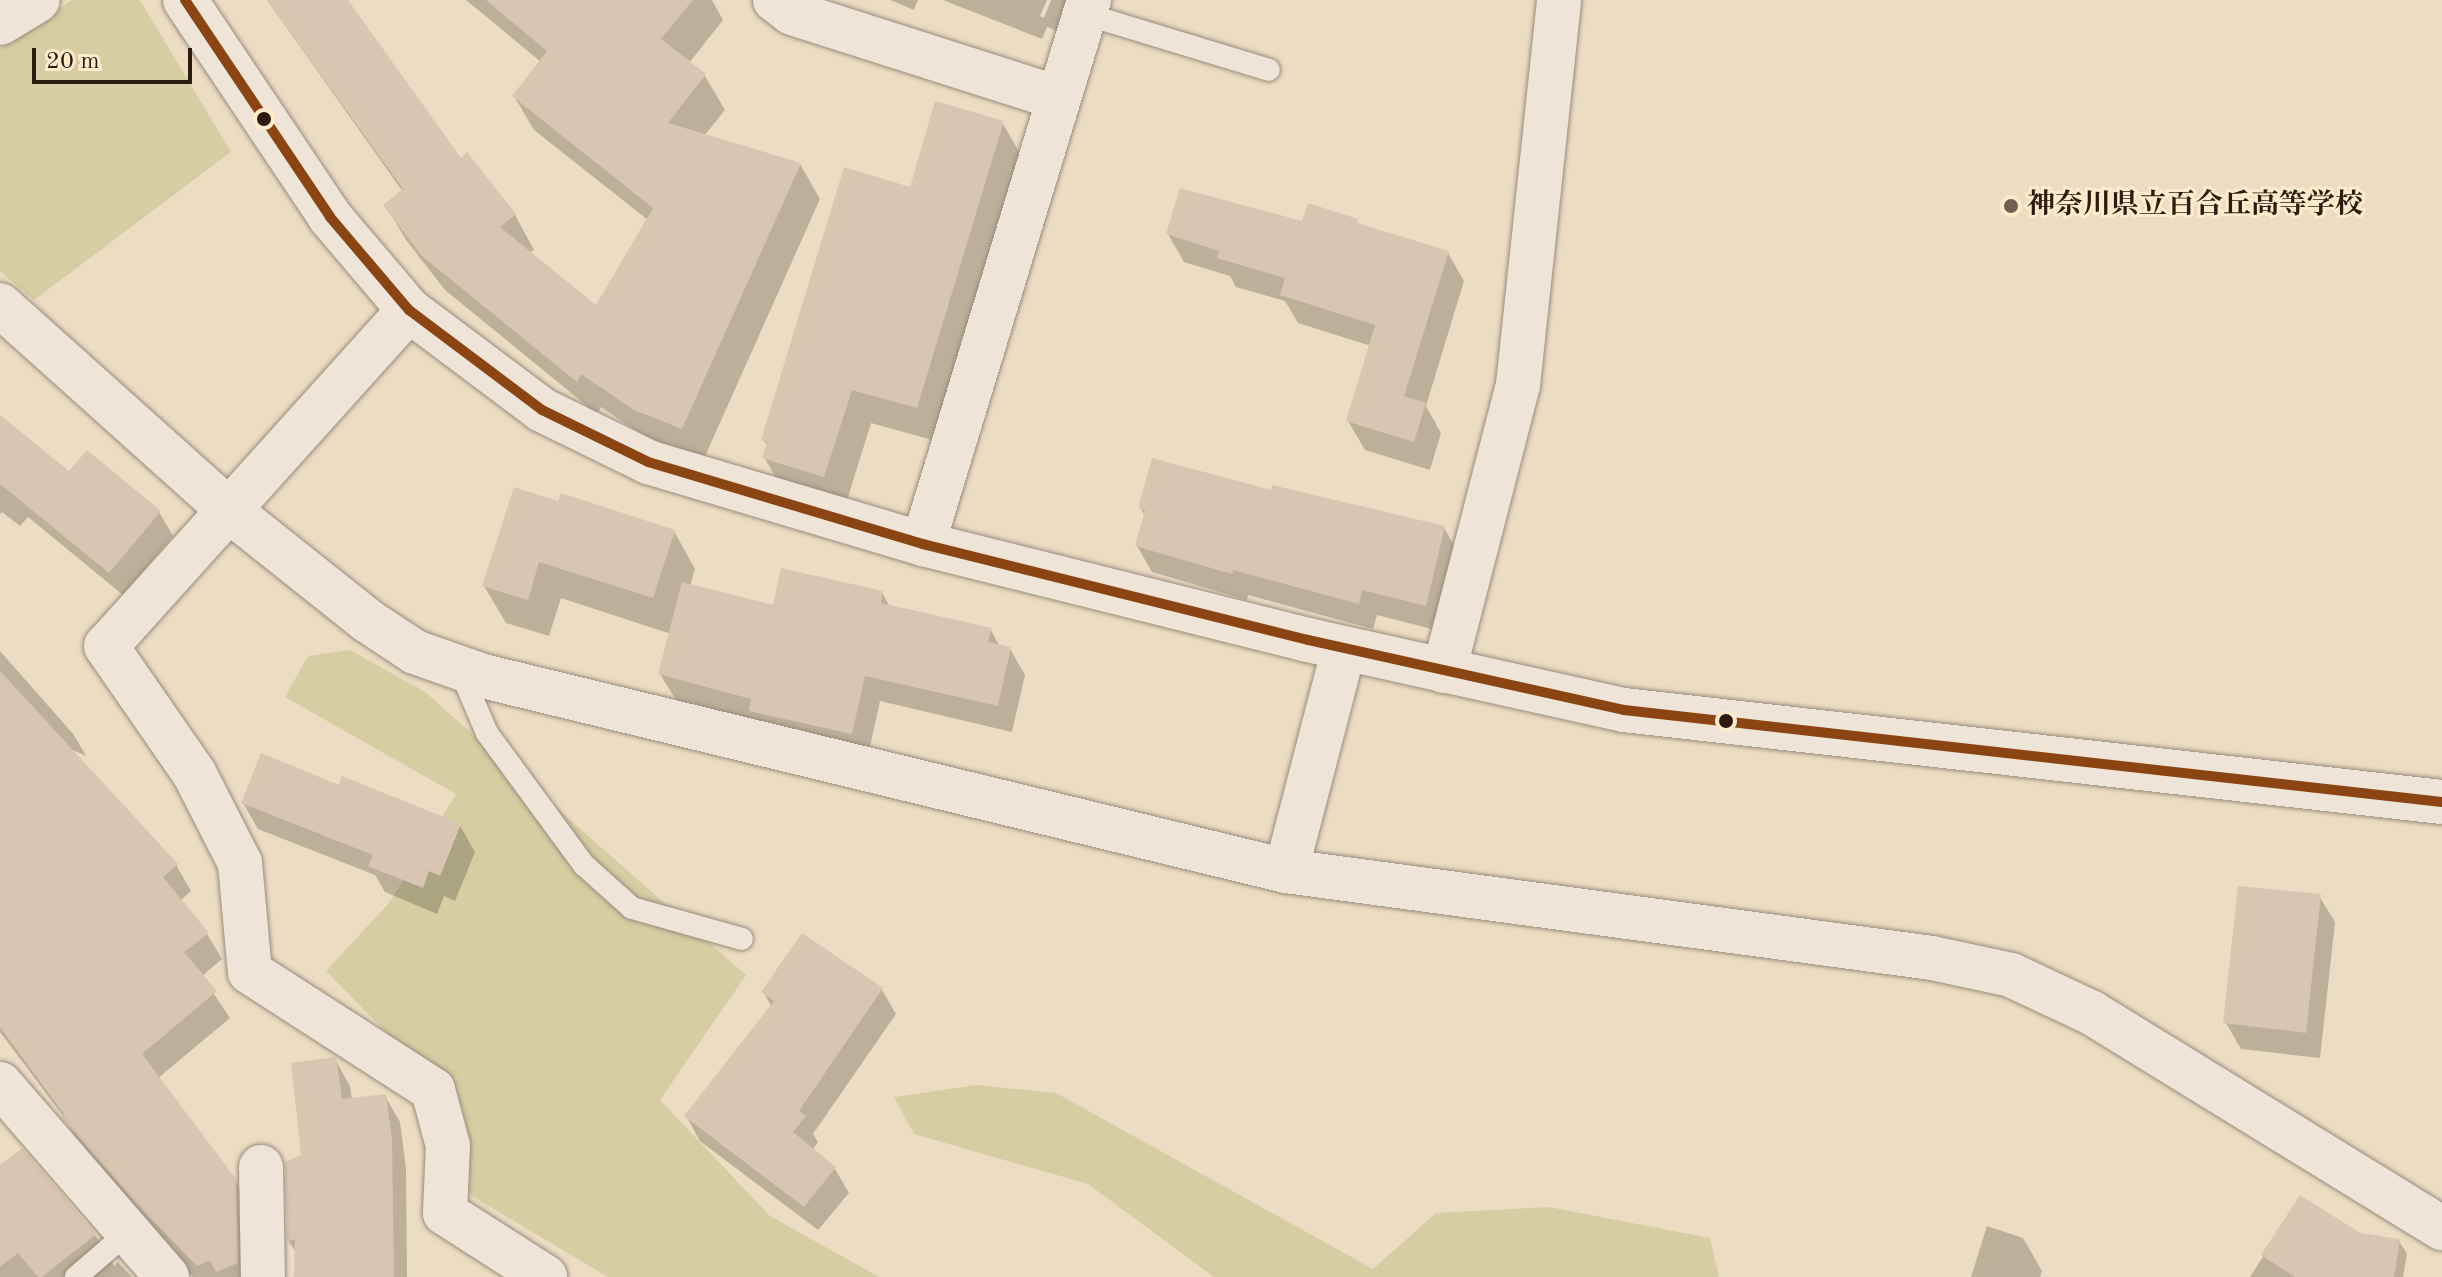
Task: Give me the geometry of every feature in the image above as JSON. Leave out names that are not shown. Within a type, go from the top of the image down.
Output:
[{"type":"street","points":[[0,23],[38,0]]},
{"type":"street","points":[[185,0],[330,217],[409,310],[542,410],[648,462],[923,544],[1344,649],[1624,710],[2442,802]]},
{"type":"street","points":[[775,0],[792,13],[1059,98]]},
{"type":"street","points":[[1444,671],[1518,385],[1559,0]]},
{"type":"street","points":[[923,544],[1087,7]]},
{"type":"street","points":[[0,305],[226,508],[368,621],[415,652],[460,668],[1286,871],[1932,958],[2011,975],[2092,1013],[2442,1228]]},
{"type":"street","points":[[409,310],[226,508],[106,646],[194,773],[240,863],[250,972],[433,1090],[448,1146],[445,1213],[545,1277]]},
{"type":"street","points":[[1286,871],[1344,649]]},
{"type":"street","points":[[0,1084],[126,1234],[167,1277]]},
{"type":"street","points":[[261,1167],[263,1277]]},
{"type":"lane","points":[[1087,7],[1269,70]]},
{"type":"lane","points":[[460,668],[487,733],[584,865],[632,908],[742,939]]},
{"type":"lane","points":[[76,1277],[126,1234]]},
{"type":"shaded area","points":[[72,0],[140,0],[231,152],[34,300],[0,271],[0,48]]},
{"type":"shaded area","points":[[350,650],[425,692],[746,975],[660,1100],[770,1216],[879,1277],[608,1277],[470,1195],[437,1084],[326,971],[389,903],[456,794],[285,697],[308,656]]},
{"type":"shaded area","points":[[977,1085],[1056,1093],[1373,1269],[1436,1213],[1549,1207],[1710,1238],[1719,1277],[1214,1277],[1088,1184],[914,1134],[894,1097]]},
{"type":"building","points":[[267,0],[348,0],[461,158],[467,152],[516,214],[500,227],[596,305],[653,208],[512,96],[547,51],[486,0],[693,0],[661,39],[706,74],[668,123],[801,163],[682,429],[634,410],[581,374],[577,382],[422,256],[383,205],[403,189]]},
{"type":"building","points":[[935,101],[1004,121],[917,408],[852,390],[824,477],[762,458],[767,442],[761,440],[844,167],[910,187]]},
{"type":"building","points":[[1180,188],[1302,221],[1308,203],[1358,219],[1357,223],[1449,251],[1404,396],[1426,403],[1414,442],[1346,421],[1375,325],[1280,295],[1285,278],[1217,258],[1219,251],[1166,234]]},
{"type":"building","points":[[0,415],[69,471],[87,450],[161,511],[109,573],[0,484]]},
{"type":"building","points":[[1152,458],[1271,490],[1272,485],[1445,526],[1426,606],[1362,590],[1359,604],[1233,570],[1232,574],[1135,546],[1145,510],[1138,508]]},
{"type":"building","points":[[514,487],[558,501],[561,493],[675,530],[653,598],[539,562],[528,600],[482,586]]},
{"type":"building","points":[[781,568],[883,591],[881,603],[992,628],[988,642],[1011,647],[998,706],[865,676],[852,734],[749,711],[751,699],[658,674],[682,582],[773,605]]},
{"type":"building","points":[[0,671],[178,864],[163,877],[209,933],[184,952],[217,991],[142,1054],[236,1179],[238,1263],[216,1272],[210,1260],[197,1266],[136,1203],[61,1117],[64,1114],[0,1027]]},
{"type":"building","points":[[261,753],[339,785],[342,776],[461,824],[440,876],[429,871],[423,888],[368,866],[373,855],[241,803]]},
{"type":"building","points":[[2238,886],[2321,894],[2306,1033],[2223,1023]]},
{"type":"building","points":[[802,933],[883,988],[799,1111],[806,1116],[793,1132],[836,1167],[804,1207],[684,1116],[774,1001],[761,992]]},
{"type":"building","points":[[336,1057],[342,1099],[386,1094],[392,1140],[394,1277],[294,1277],[295,1239],[287,1242],[285,1162],[301,1155],[291,1063]]},
{"type":"building","points":[[22,1148],[96,1234],[42,1277],[38,1277],[18,1253],[0,1267],[0,1165]]},
{"type":"building","points":[[2300,1195],[2360,1233],[2400,1239],[2394,1277],[2295,1277],[2261,1255]]},
{"type":"transit line","points":[[185,0],[330,217],[409,310],[542,410],[648,462],[923,544],[1308,640],[1624,710],[2442,802]]},
{"type":"place","name":"神奈川県立百合丘高等学校","points":[[2011,206]]}]
